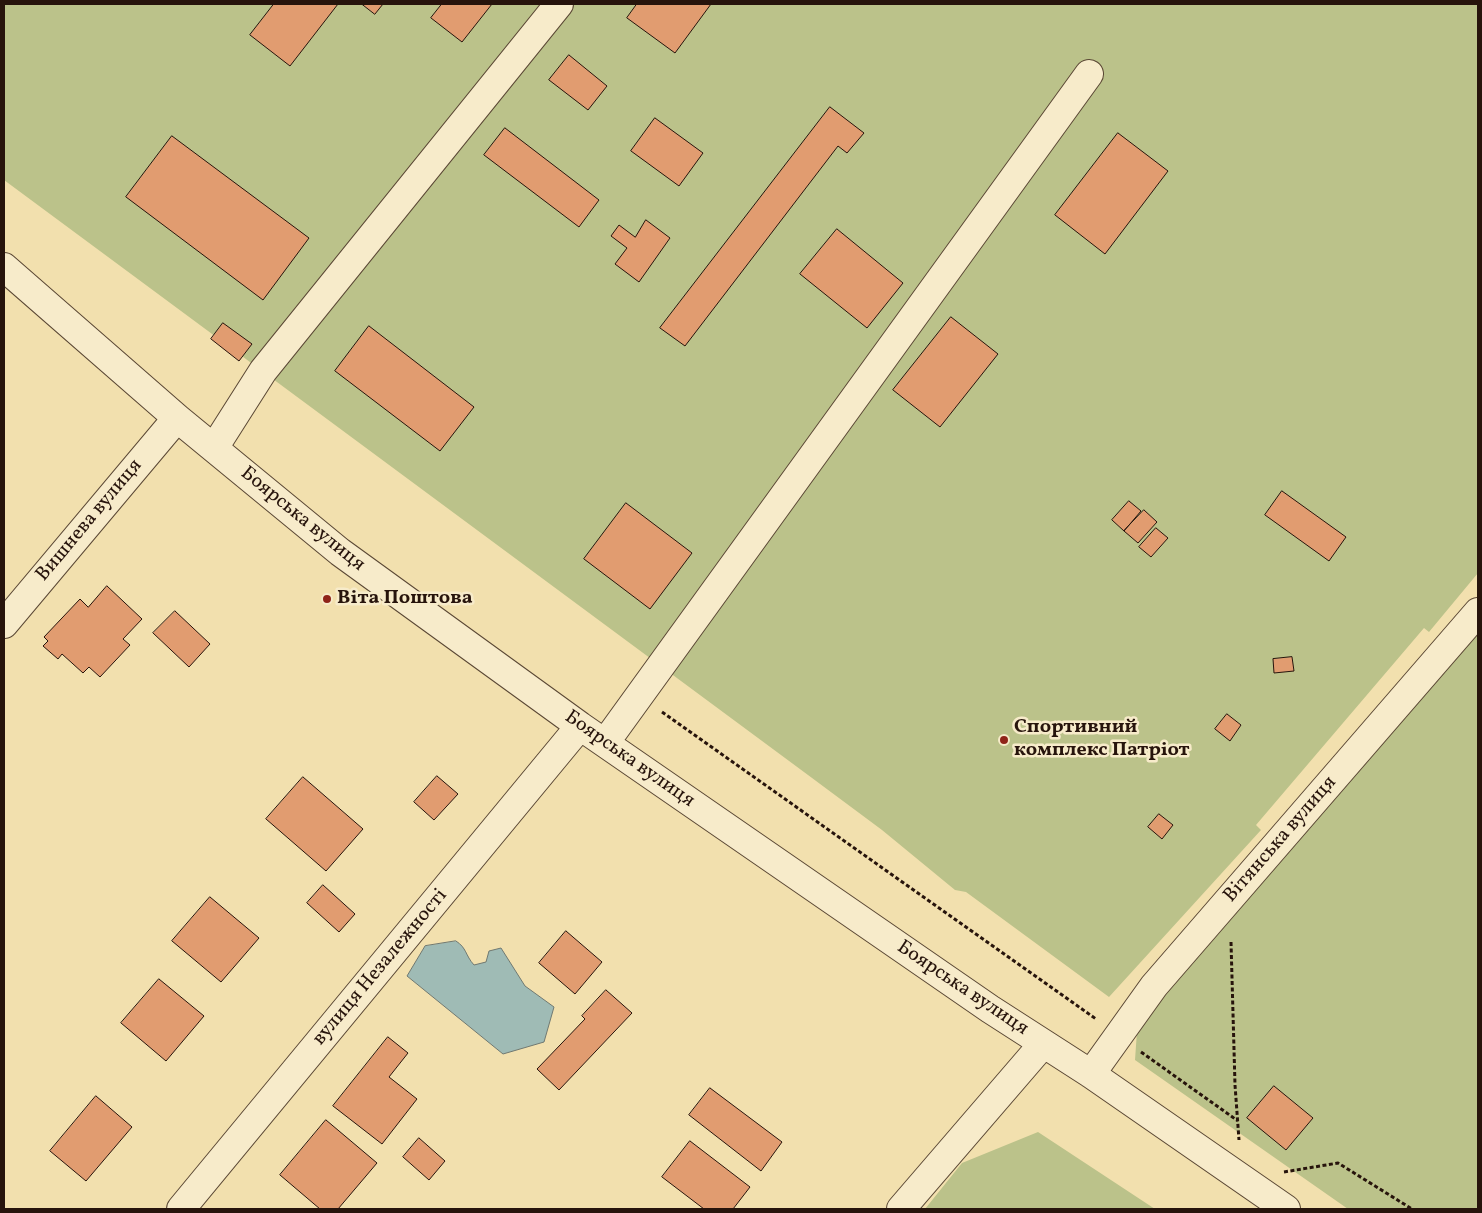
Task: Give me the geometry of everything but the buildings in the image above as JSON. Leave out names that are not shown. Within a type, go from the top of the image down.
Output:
[{"type":"street","points":[[214,448],[262,371],[559,4]]},
{"type":"street","points":[[605,743],[1089,74]]},
{"type":"street","name":"Боярська вулиця","points":[[4,267],[177,418],[340,552],[580,726],[1286,1209]]},
{"type":"street","name":"Вишнева вулиця","points":[[4,624],[177,418]]},
{"type":"street","name":"Вітянська вулиця","points":[[1091,1074],[1154,986],[1478,612]]},
{"type":"street","name":"вулиця Незалежності","points":[[181,1209],[580,726]]},
{"type":"street","points":[[902,1209],[1043,1044]]},
{"type":"path","points":[[639,696],[1238,1121]]},
{"type":"path","points":[[1230,899],[1235,1085],[1242,1179],[1338,1163],[1412,1209]]},
{"type":"green space","points":[[4,4],[1478,4],[1478,573],[1429,632],[1424,628],[1256,825],[1261,830],[1109,997],[966,892],[955,890],[882,830],[4,180]]},
{"type":"green space","points":[[1478,600],[1478,1209],[1348,1209],[1135,1060],[1140,988]]},
{"type":"green space","points":[[1038,1132],[1155,1209],[925,1209],[962,1163]]},
{"type":"water","points":[[456,941],[462,946],[474,965],[486,962],[489,951],[501,948],[525,986],[554,1007],[544,1042],[503,1054],[407,976],[425,946]]},
{"type":"place","name":"Віта Поштова","points":[[327,599]]},
{"type":"place","name":"Спортивний комплекс Патріот","points":[[1004,740]]}]
